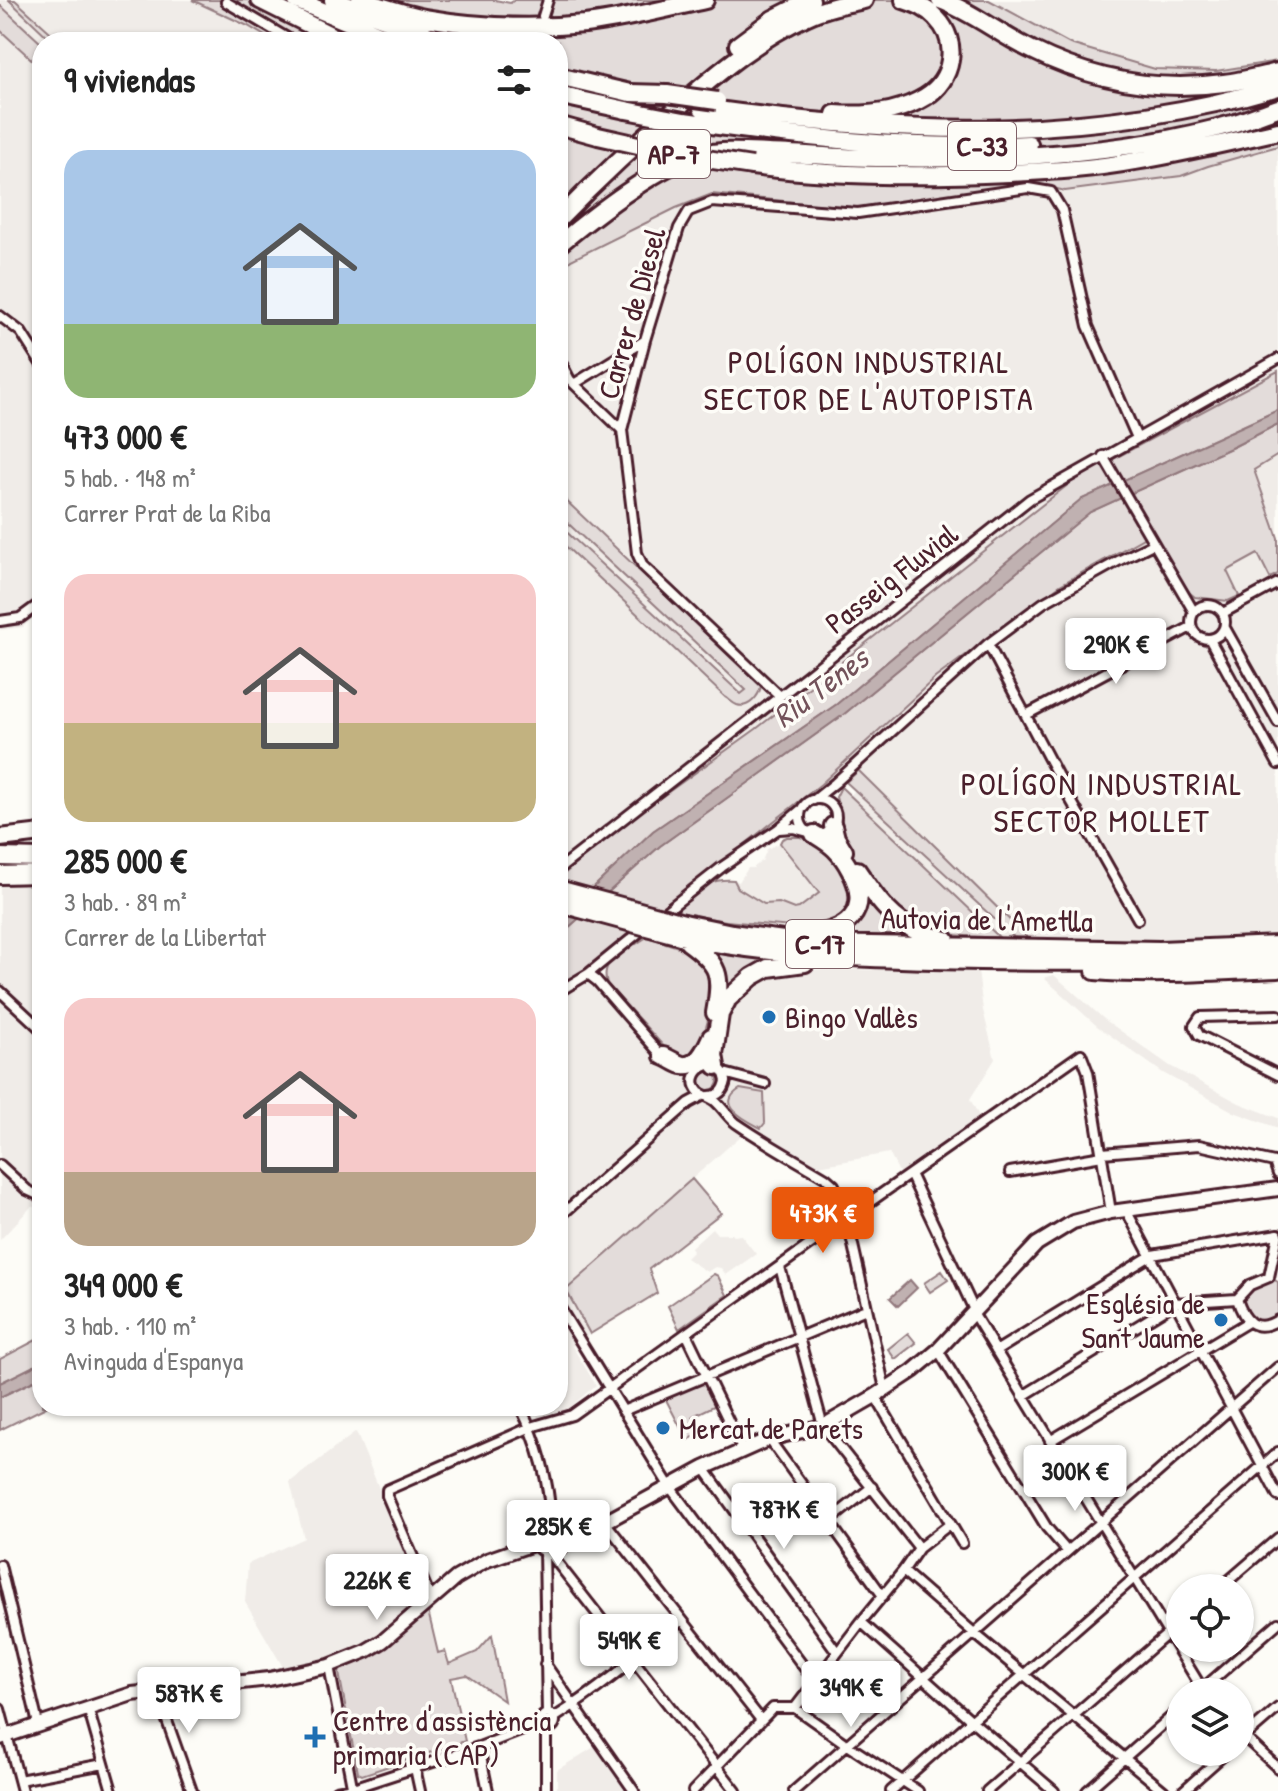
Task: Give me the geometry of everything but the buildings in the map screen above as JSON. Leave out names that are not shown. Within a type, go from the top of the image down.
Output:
[{"type":"highway","points":[[260,0],[323,32]]},
{"type":"highway","points":[[296,0],[372,32]]},
{"type":"highway","points":[[333,0],[417,32]]},
{"type":"highway","points":[[360,0],[445,21],[527,26],[621,19],[705,0]]},
{"type":"highway","points":[[568,195],[633,133],[725,55],[773,19],[811,0]]},
{"type":"highway","points":[[749,38],[805,8],[828,0]]},
{"type":"highway","points":[[568,210],[643,138],[756,45],[808,16],[837,5],[864,0]]},
{"type":"highway","points":[[709,105],[858,115],[888,111],[922,99],[937,88],[949,67],[949,39],[939,20],[930,12],[904,0]]},
{"type":"highway","points":[[940,0],[1029,49],[1103,77],[1167,86],[1226,83],[1278,72]]},
{"type":"highway","points":[[300,21],[317,32]]},
{"type":"highway","name":"C-33","points":[[568,78],[630,93],[794,120],[931,130],[1025,129],[1096,123],[1207,105],[1278,87]]},
{"type":"highway","name":"C-33","points":[[568,97],[684,121],[828,140],[918,145],[1061,143],[1183,127],[1278,107]]},
{"type":"highway","points":[[568,237],[650,178],[685,159],[700,155],[736,151],[891,158],[1003,157],[1054,153],[1131,145],[1185,134],[1233,124],[1278,107]]},
{"type":"highway","name":"AP-7","points":[[568,128],[673,153],[752,166],[880,176],[1043,171],[1134,162],[1278,131]]},
{"type":"highway","points":[[833,826],[838,842],[887,910],[917,931],[958,946]]},
{"type":"highway","points":[[732,933],[826,933],[841,927],[852,916],[859,899],[857,884],[832,845],[811,833]]},
{"type":"highway","points":[[0,840],[32,835]]},
{"type":"highway","points":[[0,840],[32,844]]},
{"type":"highway","points":[[0,857],[32,858]]},
{"type":"highway","points":[[0,875],[32,874]]},
{"type":"highway","name":"Autovia de l'Ametlla","points":[[568,892],[752,950],[827,957],[1006,962],[1193,961],[1278,957]]},
{"type":"highway","name":"Autovia de l'Ametlla","points":[[568,905],[682,929],[813,944],[1145,950],[1278,945]]},
{"type":"highway","points":[[682,929],[709,958],[718,979],[706,1080]]},
{"type":"highway","points":[[1233,947],[1278,938]]},
{"type":"highway","points":[[706,1080],[714,1055],[720,1014],[734,992],[768,968],[827,957]]},
{"type":"highway","points":[[1006,962],[1123,973],[1278,969]]},
{"type":"highway","points":[[663,1056],[682,1065],[695,1062],[711,1036]]},
{"type":"street","points":[[543,16],[548,0]]},
{"type":"street","points":[[226,2],[277,32]]},
{"type":"street","name":"Carrer de Diesel","points":[[622,430],[679,228],[689,211],[712,202],[858,213],[1028,188],[1051,192],[1062,210],[1088,326],[1137,438]]},
{"type":"street","points":[[0,316],[21,332],[32,349]]},
{"type":"street","points":[[574,384],[645,340]]},
{"type":"street","name":"Passeig Fluvial","points":[[568,862],[1030,499],[1278,359]]},
{"type":"street","points":[[568,377],[622,430],[637,553],[643,566],[780,696]]},
{"type":"street","points":[[1103,456],[1194,612]]},
{"type":"street","points":[[568,986],[588,974],[722,867],[778,829],[835,783],[988,644],[1043,603],[1153,544]]},
{"type":"street","points":[[1223,613],[1278,583]]},
{"type":"street","points":[[1214,606],[1223,613],[1225,628],[1210,640],[1199,637],[1191,627],[1194,612],[1200,607],[1214,606]]},
{"type":"street","points":[[0,621],[20,618],[32,609]]},
{"type":"street","points":[[1026,715],[1191,627]]},
{"type":"street","points":[[1225,628],[1278,722]]},
{"type":"street","points":[[1210,640],[1278,764]]},
{"type":"street","points":[[988,644],[1138,919]]},
{"type":"street","points":[[778,829],[793,828],[825,834],[833,826],[836,816],[831,794],[835,783]]},
{"type":"street","points":[[814,800],[824,800],[832,806]]},
{"type":"street","points":[[804,807],[801,820],[811,833]]},
{"type":"street","points":[[588,974],[663,1056],[682,1072],[706,1080],[726,1081],[722,1107]]},
{"type":"street","points":[[0,991],[32,1021]]},
{"type":"street","points":[[1278,1015],[1200,1017],[1194,1026],[1199,1035],[1278,1075]]},
{"type":"street","points":[[434,1598],[428,1592],[387,1490],[531,1427],[572,1415],[1081,1054],[1088,1072],[1111,1212]]},
{"type":"street","points":[[706,1080],[743,1080],[765,1084]]},
{"type":"street","points":[[706,1080],[715,1096],[743,1080]]},
{"type":"street","points":[[568,1209],[689,1103],[706,1080]]},
{"type":"street","points":[[706,1080],[735,1122],[834,1185],[847,1218],[880,1392],[962,1543]]},
{"type":"street","points":[[1010,1172],[1102,1154],[1199,1145],[1274,1162],[1278,1174]]},
{"type":"street","points":[[0,1165],[32,1192]]},
{"type":"street","points":[[910,1174],[974,1312],[1166,1630]]},
{"type":"street","points":[[564,1535],[605,1522],[704,1468],[769,1439],[823,1426],[880,1392],[938,1350],[1037,1244],[1073,1222],[1111,1212],[1278,1189]]},
{"type":"street","points":[[1126,1210],[1278,1496]]},
{"type":"street","points":[[996,1351],[1152,1255],[1278,1234],[1269,1277]]},
{"type":"street","points":[[780,1267],[823,1426],[919,1548]]},
{"type":"street","points":[[1269,1277],[1278,1282]]},
{"type":"street","points":[[1023,1396],[1175,1303],[1237,1299],[1250,1285],[1269,1277]]},
{"type":"street","points":[[1237,1299],[1248,1322],[1267,1326],[1278,1320]]},
{"type":"street","points":[[623,1411],[866,1309]]},
{"type":"street","points":[[568,1322],[670,1487],[815,1682]]},
{"type":"street","points":[[1050,1441],[1248,1322]]},
{"type":"street","points":[[686,1333],[743,1451]]},
{"type":"street","points":[[938,1350],[1047,1528],[1067,1551]]},
{"type":"street","points":[[794,1791],[1278,1367]]},
{"type":"street","points":[[525,1416],[538,1446],[550,1500],[551,1521]]},
{"type":"street","points":[[769,1439],[883,1596]]},
{"type":"street","points":[[891,1791],[1278,1452]]},
{"type":"street","points":[[704,1468],[837,1652]]},
{"type":"street","points":[[829,1521],[872,1487]]},
{"type":"street","points":[[3,1737],[121,1697],[156,1690],[269,1679],[329,1666],[383,1641],[456,1578],[487,1560],[543,1548],[558,1548],[564,1535],[560,1526],[551,1521],[537,1528],[535,1538],[543,1548],[633,1661],[717,1766],[736,1791]]},
{"type":"street","points":[[605,1522],[761,1720]]},
{"type":"street","points":[[795,1708],[919,1548],[950,1524]]},
{"type":"street","points":[[1236,1574],[1278,1538]]},
{"type":"street","points":[[336,1791],[353,1789],[544,1726],[553,1727],[555,1723],[550,1716],[545,1664],[543,1548]]},
{"type":"street","points":[[0,1565],[38,1724]]},
{"type":"street","points":[[903,1571],[1164,1791]]},
{"type":"street","points":[[550,1716],[574,1705],[682,1620]]},
{"type":"street","points":[[861,1622],[1054,1791]]},
{"type":"street","points":[[1216,1678],[1278,1623]]},
{"type":"street","points":[[987,1791],[1166,1635]]},
{"type":"street","points":[[545,1664],[634,1791]]},
{"type":"street","points":[[329,1666],[353,1789]]},
{"type":"street","points":[[156,1690],[192,1791]]},
{"type":"street","points":[[88,1708],[112,1791]]},
{"type":"street","points":[[693,1791],[773,1708],[795,1708],[918,1791]]},
{"type":"street","points":[[1254,1727],[1278,1708]]},
{"type":"street","points":[[0,1709],[3,1737],[22,1791]]},
{"type":"street","points":[[1087,1791],[1166,1721]]},
{"type":"street","points":[[544,1726],[546,1791]]},
{"type":"street","points":[[479,1747],[488,1791]]},
{"type":"street","points":[[1254,1748],[1278,1768]]},
{"type":"street","points":[[19,1780],[104,1764]]},
{"type":"street","points":[[1183,1791],[1211,1766]]},
{"type":"street","points":[[415,1768],[420,1791]]},
{"type":"shaded area","points":[[0,0],[9,0],[43,32],[32,32],[32,35],[0,5]]},
{"type":"shaded area","points":[[9,0],[15,0],[50,32],[43,32]]},
{"type":"shaded area","points":[[15,0],[192,0],[258,32],[50,32]]},
{"type":"shaded area","points":[[192,0],[495,0],[510,3],[515,0],[989,0],[1070,44],[1155,69],[1216,71],[1278,61],[1278,146],[1181,176],[1065,191],[1034,183],[857,208],[712,194],[676,208],[568,263],[568,32],[258,32]]},
{"type":"shaded area","points":[[989,0],[1278,0],[1278,61],[1216,71],[1155,69],[1070,44]]},
{"type":"shaded area","points":[[0,5],[32,35],[32,60],[0,30]]},
{"type":"shaded area","points":[[0,30],[32,60],[32,618],[23,627],[0,630]]},
{"type":"shaded area","name":"POLÍGON INDUSTRIAL SECTOR DE L'AUTOPISTA","points":[[1278,146],[1278,371],[1074,480],[756,729],[621,826],[572,867],[568,863],[568,548],[725,697],[759,695],[761,685],[568,502],[568,263],[676,208],[712,194],[857,208],[1034,183],[1065,191],[1181,176]]},
{"type":"shaded area","points":[[1278,371],[1278,410],[1080,500],[837,704],[653,831],[568,912],[568,871],[621,826],[756,729],[1074,480]]},
{"type":"shaded area","points":[[1278,410],[1278,424],[1090,512],[843,715],[660,846],[568,928],[568,912],[653,831],[837,704],[1080,500]]},
{"type":"shaded area","points":[[1278,424],[1278,455],[1254,470],[1278,538],[1278,574],[1270,578],[1258,554],[1227,571],[1239,596],[1228,601],[1195,597],[1178,579],[1154,534],[1060,585],[935,678],[821,784],[568,981],[568,928],[660,846],[843,715],[1090,512]]},
{"type":"shaded area","points":[[1278,455],[1278,934],[1220,941],[1028,938],[848,760],[935,678],[1060,585],[1147,536],[1264,501],[1254,470]]},
{"type":"shaded area","points":[[568,503],[761,686],[753,701],[741,706],[725,697],[568,548],[568,533],[741,694],[746,690],[568,523]]},
{"type":"shaded area","points":[[568,523],[746,689],[741,695],[568,533]]},
{"type":"shaded area","points":[[858,771],[1028,938],[1015,938],[846,782]]},
{"type":"shaded area","points":[[841,787],[999,937],[935,932],[918,926],[894,909],[874,887],[840,838],[840,813],[836,797]]},
{"type":"shaded area","points":[[855,790],[1015,938],[999,937],[850,796]]},
{"type":"shaded area","points":[[787,837],[819,843],[847,873],[854,901],[846,918],[814,929],[678,913],[680,905],[699,890],[710,883],[725,880],[734,880],[738,888],[764,904],[779,903],[799,908],[819,893],[780,843]]},
{"type":"shaded area","points":[[780,843],[820,893],[799,908],[779,903],[764,904],[738,888],[734,880],[739,882],[748,868],[762,861],[767,849]]},
{"type":"shaded area","points":[[0,882],[32,883],[32,1207],[0,1240]]},
{"type":"shaded area","points":[[862,884],[911,937],[837,935]]},
{"type":"shaded area","points":[[647,937],[688,950],[710,968],[712,1006],[699,1052],[678,1062],[607,984],[605,977],[612,960],[633,942],[636,944]]},
{"type":"shaded area","points":[[707,951],[774,961],[722,1001]]},
{"type":"shaded area","points":[[588,968],[607,984],[678,1062],[708,1078],[722,1023],[732,1006],[762,980],[791,969],[978,971],[983,1010],[995,1059],[970,1099],[980,1118],[900,1174],[889,1153],[819,1166],[752,1126],[568,1288],[568,981]]},
{"type":"shaded area","points":[[1054,975],[1104,1019],[1170,1066],[1239,1103],[1278,1118],[1278,1128],[1234,1112],[1163,1073],[1097,1026],[1044,978]]},
{"type":"shaded area","points":[[705,1072],[713,1072],[718,1081],[716,1088],[705,1090],[700,1085],[700,1077]]},
{"type":"shaded area","points":[[740,1089],[764,1093],[765,1123],[761,1128],[735,1112],[731,1106],[733,1095]]},
{"type":"shaded area","points":[[692,1179],[721,1213],[649,1269],[657,1293],[590,1334],[568,1288]]},
{"type":"shaded area","points":[[712,1228],[717,1234],[741,1235],[756,1254],[726,1275],[721,1268],[715,1267],[707,1272],[686,1258],[693,1251],[691,1247]]},
{"type":"shaded area","points":[[942,1271],[948,1280],[930,1292],[924,1283]]},
{"type":"shaded area","points":[[714,1274],[727,1295],[679,1329],[668,1306]]},
{"type":"shaded area","points":[[1269,1277],[1278,1282],[1278,1320],[1270,1325],[1248,1322],[1237,1299]]},
{"type":"shaded area","points":[[910,1280],[917,1288],[898,1306],[890,1298]]},
{"type":"shaded area","points":[[568,1294],[590,1334],[572,1346],[596,1385],[569,1408]]},
{"type":"shaded area","points":[[908,1333],[916,1343],[895,1359],[888,1349]]},
{"type":"shaded area","points":[[32,1342],[32,1367],[0,1383],[0,1359]]},
{"type":"shaded area","points":[[32,1367],[32,1382],[0,1397],[0,1383]]},
{"type":"shaded area","points":[[706,1375],[720,1403],[693,1416],[701,1434],[687,1440],[663,1394]]},
{"type":"shaded area","points":[[32,1382],[32,1414],[0,1430],[0,1397]]},
{"type":"shaded area","points":[[356,1432],[423,1596],[398,1623],[366,1645],[318,1661],[283,1667],[245,1602],[248,1564],[304,1538],[290,1482]]},
{"type":"shaded area","points":[[550,1525],[558,1528],[561,1536],[558,1544],[550,1547],[542,1544],[539,1536],[542,1528]]},
{"type":"shaded area","points":[[428,1611],[438,1653],[445,1651],[449,1664],[477,1652],[492,1635],[504,1701],[467,1675],[451,1678],[465,1741],[362,1775],[358,1773],[339,1673],[341,1669],[366,1659]]},
{"type":"shaded area","points":[[599,1744],[632,1791],[557,1791],[557,1770]]},
{"type":"place","name":"Bingo Vallès","points":[[769,1017]]},
{"type":"place","name":"Església de Sant Jaume","points":[[1221,1320]]},
{"type":"place","name":"Mercat de Parets","points":[[663,1428]]},
{"type":"place","name":"Centre d'assistència primaria (CAP)","points":[[315,1737]]},
{"type":"district","name":"POLÍGON INDUSTRIAL SECTOR DE L'AUTOPISTA","points":[[869,380]]},
{"type":"district","name":"POLÍGON INDUSTRIAL SECTOR MOLLET","points":[[1102,802]]},
{"type":"water label","name":"Riu Tenes","points":[[820,687]]}]
